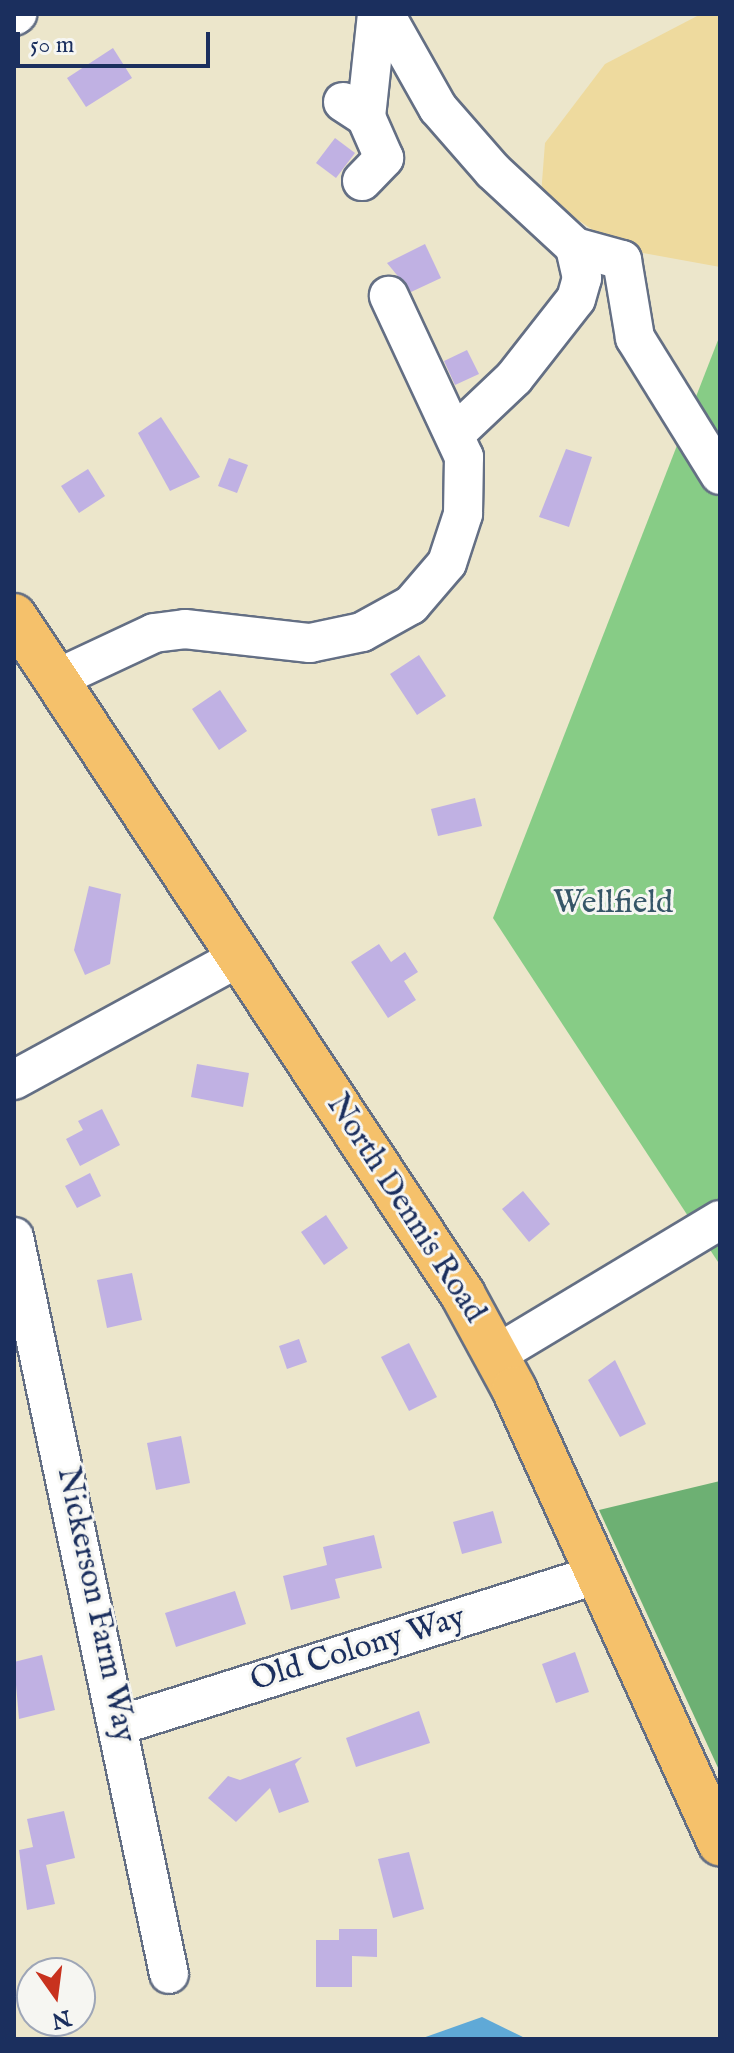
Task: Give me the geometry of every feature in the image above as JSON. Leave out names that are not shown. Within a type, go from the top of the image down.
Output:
[{"type":"main road","name":"North Dennis Road","points":[[14,616],[497,1354],[595,1575],[720,1843]]},
{"type":"street","points":[[362,181],[384,158],[355,110],[377,14]]},
{"type":"street","points":[[385,14],[438,108],[575,247],[622,260],[635,338],[720,475]]},
{"type":"street","points":[[456,433],[514,378],[576,299],[582,278],[575,247]]},
{"type":"street","points":[[56,679],[154,633],[185,629],[310,643],[362,632],[411,605],[447,563],[463,514],[464,457],[456,433],[389,296]]},
{"type":"street","points":[[14,1080],[240,957]]},
{"type":"street","points":[[497,1354],[720,1220]]},
{"type":"street","name":"Nickerson Farm Way","points":[[14,1237],[120,1725],[169,1974]]},
{"type":"street","name":"Old Colony Way","points":[[120,1725],[595,1575]]},
{"type":"green space","name":"Wellfield","points":[[720,335],[720,1265],[493,918]]},
{"type":"green space","points":[[720,1481],[720,1772],[599,1510]]},
{"type":"sand","points":[[701,14],[720,14],[720,267],[621,249],[541,195],[545,143],[605,64]]},
{"type":"water","points":[[482,2017],[527,2039],[420,2039]]},
{"type":"building","points":[[113,48],[132,78],[86,107],[67,78]]},
{"type":"building","points":[[335,138],[355,153],[336,178],[316,163]]},
{"type":"building","points":[[425,244],[441,278],[411,292],[387,263]]},
{"type":"building","points":[[467,350],[479,374],[455,385],[444,361]]},
{"type":"building","points":[[161,417],[200,477],[170,491],[138,433]]},
{"type":"building","points":[[566,449],[592,457],[569,527],[539,517]]},
{"type":"building","points":[[229,458],[248,465],[237,493],[218,486]]},
{"type":"building","points":[[88,469],[105,496],[79,513],[61,486]]},
{"type":"building","points":[[419,655],[446,696],[417,715],[390,674]]},
{"type":"building","points":[[220,690],[247,731],[219,750],[192,709]]},
{"type":"building","points":[[475,798],[482,826],[438,836],[431,809]]},
{"type":"building","points":[[89,886],[121,894],[110,964],[85,975],[74,950]]},
{"type":"building","points":[[379,944],[391,962],[405,952],[418,972],[404,981],[416,1000],[388,1018],[351,962]]},
{"type":"building","points":[[197,1064],[249,1073],[243,1107],[191,1097]]},
{"type":"building","points":[[102,1109],[120,1145],[80,1166],[66,1139],[83,1130],[78,1121]]},
{"type":"building","points":[[90,1173],[101,1196],[77,1208],[65,1186]]},
{"type":"building","points":[[523,1191],[550,1224],[529,1242],[502,1209]]},
{"type":"building","points":[[326,1215],[348,1248],[324,1265],[301,1232]]},
{"type":"building","points":[[132,1273],[142,1320],[107,1328],[97,1280]]},
{"type":"building","points":[[299,1339],[307,1362],[287,1369],[279,1346]]},
{"type":"building","points":[[409,1343],[437,1397],[409,1411],[381,1357]]},
{"type":"building","points":[[615,1360],[646,1424],[620,1437],[588,1380]]},
{"type":"building","points":[[181,1436],[190,1483],[156,1490],[147,1443]]},
{"type":"building","points":[[493,1511],[502,1543],[462,1554],[453,1522]]},
{"type":"building","points":[[374,1535],[382,1568],[335,1579],[340,1598],[291,1610],[283,1576],[327,1565],[323,1547]]},
{"type":"building","points":[[235,1591],[246,1624],[176,1647],[165,1613]]},
{"type":"building","points":[[575,1652],[589,1692],[556,1703],[542,1664]]},
{"type":"building","points":[[42,1655],[55,1710],[19,1719],[14,1662]]},
{"type":"building","points":[[419,1711],[430,1743],[356,1767],[346,1738]]},
{"type":"building","points":[[302,1757],[295,1764],[309,1802],[279,1813],[270,1788],[236,1822],[208,1798],[228,1776],[240,1780]]},
{"type":"building","points":[[64,1811],[75,1858],[46,1865],[55,1904],[27,1910],[19,1850],[33,1847],[27,1819]]},
{"type":"building","points":[[409,1852],[424,1909],[393,1918],[378,1859]]},
{"type":"building","points":[[339,1929],[377,1929],[377,1957],[352,1956],[352,1987],[316,1987],[316,1940],[339,1940]]}]
